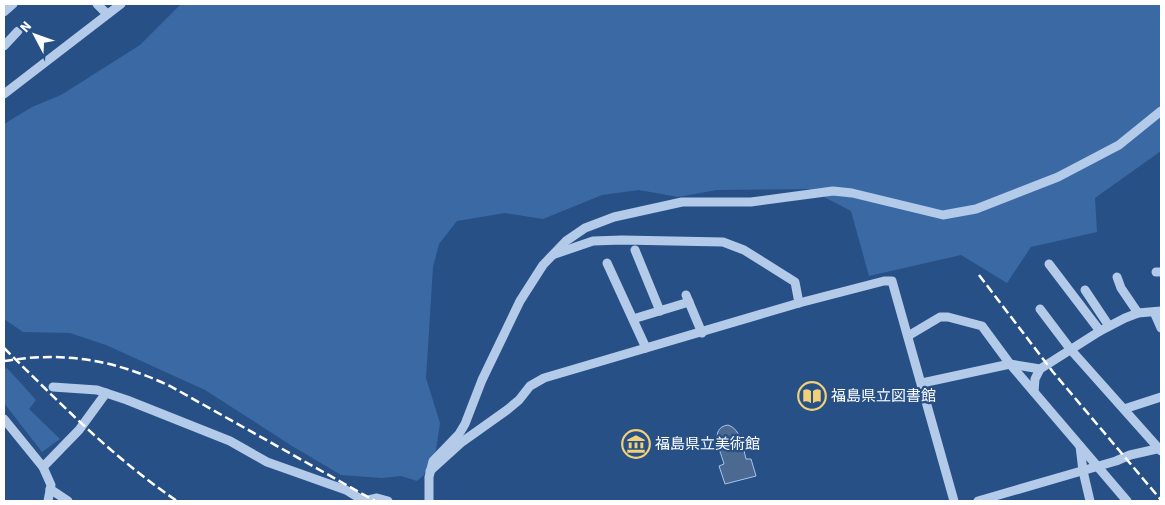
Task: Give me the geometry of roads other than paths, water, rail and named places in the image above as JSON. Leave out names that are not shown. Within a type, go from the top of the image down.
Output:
[{"type":"street","points":[[4,12],[13,4]]},
{"type":"street","points":[[97,4],[107,14]]},
{"type":"street","points":[[4,94],[121,4]]},
{"type":"street","points":[[4,46],[18,32]]},
{"type":"street","points":[[429,501],[430,471],[433,461],[459,434],[465,424],[482,380],[516,308],[543,265],[566,241],[585,228],[614,217],[682,202],[751,202],[833,191],[852,193],[943,215],[976,209],[1058,177],[1110,150],[1161,111]]},
{"type":"street","points":[[554,254],[593,241],[723,242],[744,250],[795,282],[799,303]]},
{"type":"street","points":[[635,250],[660,311]]},
{"type":"street","points":[[607,263],[646,348]]},
{"type":"street","points":[[1049,264],[1100,331]]},
{"type":"street","points":[[1117,277],[1138,313]]},
{"type":"street","points":[[430,471],[462,442],[519,400],[530,386],[544,378],[799,303],[884,281],[892,281],[954,501]]},
{"type":"street","points":[[1086,290],[1109,326]]},
{"type":"street","points":[[633,319],[660,311],[688,298],[702,333]]},
{"type":"street","points":[[1040,309],[1071,350],[1160,449]]},
{"type":"street","points":[[1034,392],[1034,379],[1040,370],[1109,326],[1138,313],[1158,311],[1161,328]]},
{"type":"street","points":[[908,336],[940,317],[948,316],[982,326],[1010,364],[1127,501]]},
{"type":"street","points":[[922,383],[1010,364],[1040,370]]},
{"type":"street","points":[[53,387],[97,390],[106,393],[230,441],[267,462],[346,490],[364,501],[377,498],[388,501]]},
{"type":"street","points":[[44,467],[82,426],[106,393]]},
{"type":"street","points":[[1124,409],[1161,397]]},
{"type":"street","points":[[4,418],[27,449],[44,467],[51,484],[48,501]]},
{"type":"street","points":[[1080,446],[1083,471],[1090,501]]},
{"type":"street","points":[[978,501],[1116,462],[1130,455],[1160,449]]},
{"type":"street","points":[[50,489],[68,501]]},
{"type":"railway","points":[[979,275],[1053,372],[1161,500]]},
{"type":"railway","points":[[4,348],[108,447],[177,501]]},
{"type":"railway","points":[[4,361],[48,357],[89,360],[109,364],[149,377],[170,386],[375,501]]},
{"type":"place","name":"福島県立図書館","points":[[812,396]]},
{"type":"place","name":"福島県立美術館","points":[[636,444]]}]
